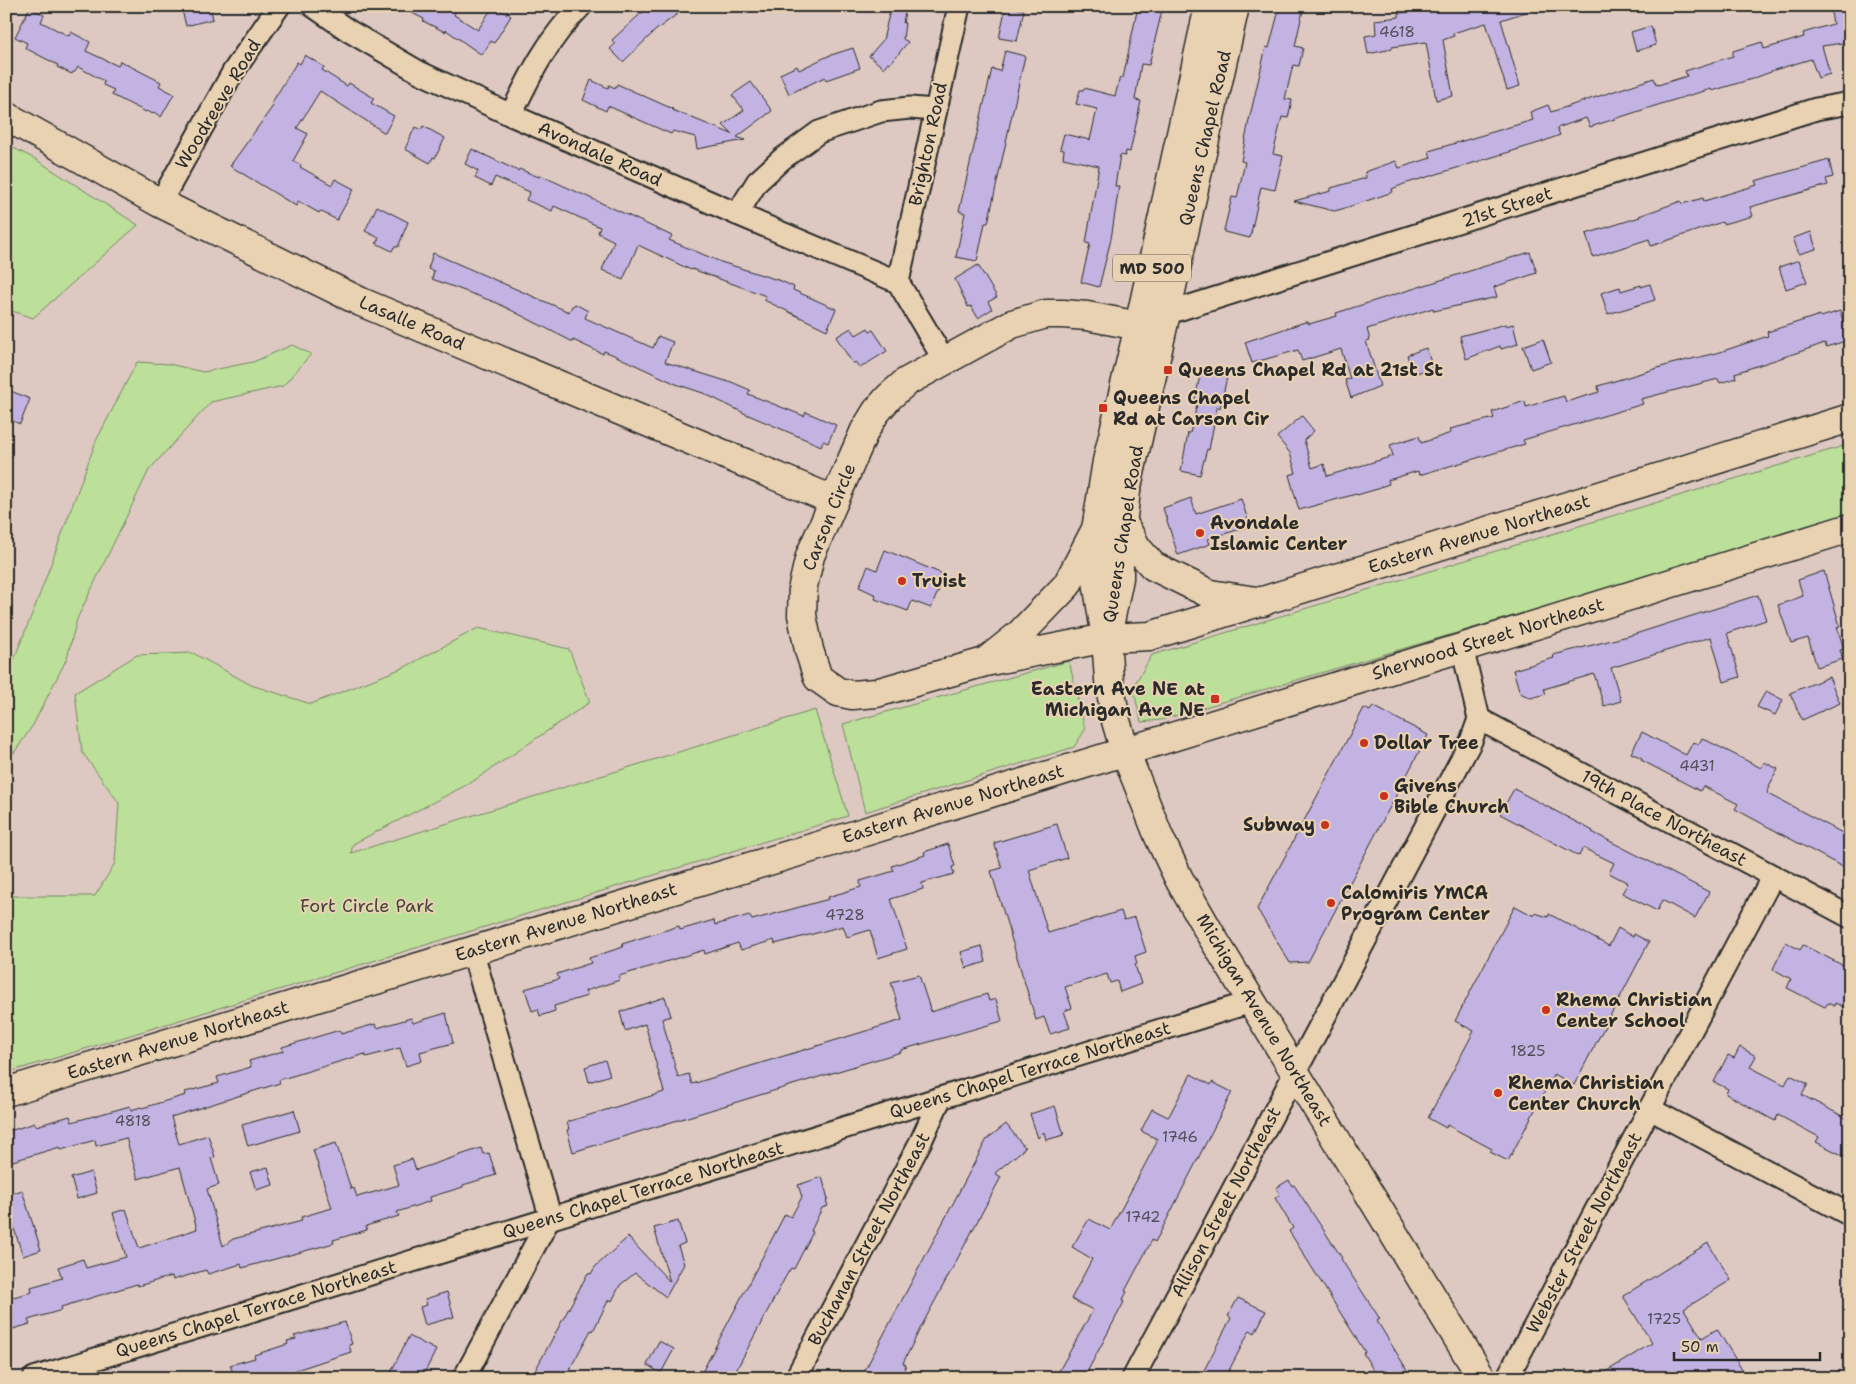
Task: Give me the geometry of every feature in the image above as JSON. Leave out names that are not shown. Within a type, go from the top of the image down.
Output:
[{"type":"street","name":"Woodreeve Road","points":[[160,203],[233,72],[279,6]]},
{"type":"street","name":"Avondale Road","points":[[313,6],[349,31],[419,72],[511,115],[898,282]]},
{"type":"street","points":[[511,115],[530,75],[547,46],[581,6]]},
{"type":"street","name":"Brighton Road","points":[[898,282],[959,6]]},
{"type":"street","name":"Queens Chapel Road","points":[[1106,638],[1097,582],[1096,530],[1107,461],[1139,326],[1209,6]]},
{"type":"street","name":"Queens Chapel Road","points":[[1106,638],[1119,578],[1122,521],[1126,491],[1235,6]]},
{"type":"street","name":"21st Street","points":[[1165,314],[1816,109],[1850,103]]},
{"type":"street","points":[[737,214],[756,182],[782,159],[819,132],[881,111],[910,108],[935,110]]},
{"type":"street","name":"Lasalle Road","points":[[6,116],[160,203],[362,302],[833,500]]},
{"type":"street","points":[[898,282],[944,360]]},
{"type":"street","name":"Carson Circle","points":[[1106,638],[985,662],[876,694],[852,695],[838,692],[818,678],[809,650],[802,615],[803,586],[810,556],[865,430],[876,412],[906,382],[1012,324],[1046,314],[1087,316],[1139,326]]},
{"type":"street","name":"Eastern Avenue Northeast","points":[[1106,638],[1150,636],[1850,418]]},
{"type":"street","points":[[1122,521],[1137,548],[1153,566],[1210,594],[1263,602]]},
{"type":"street","name":"Sherwood Street Northeast","points":[[1125,751],[1850,528]]},
{"type":"street","points":[[985,662],[1020,634],[1067,585],[1096,530]]},
{"type":"street","name":"Michigan Avenue Northeast","points":[[1106,638],[1109,680],[1114,711],[1125,751],[1178,879],[1251,1002],[1482,1378]]},
{"type":"street","points":[[1462,647],[1479,719]]},
{"type":"street","name":"19th Place Northeast","points":[[1479,719],[1850,917]]},
{"type":"street","name":"Allison Street Northeast","points":[[1133,1378],[1471,741],[1479,719]]},
{"type":"street","name":"Eastern Avenue Northeast","points":[[6,1092],[1125,751]]},
{"type":"street","name":"Webster Street Northeast","points":[[1507,1378],[1773,876]]},
{"type":"street","points":[[464,1378],[549,1219],[548,1206],[472,950]]},
{"type":"street","name":"Queens Chapel Terrace Northeast","points":[[34,1378],[1251,1002]]},
{"type":"street","name":"Buchanan Street Northeast","points":[[796,1378],[921,1141],[940,1099]]},
{"type":"street","points":[[1650,1109],[1850,1215]]},
{"type":"green space","points":[[6,144],[35,159],[138,225],[33,318],[6,309]]},
{"type":"green space","points":[[292,345],[311,354],[283,386],[211,402],[149,470],[77,619],[67,658],[33,725],[14,753],[6,739],[6,679],[38,599],[96,441],[137,362],[169,364],[203,372],[253,362]]},
{"type":"green space","points":[[1850,444],[1850,515],[1728,553],[1161,720],[1141,722],[1133,687],[1152,655]]},
{"type":"green space","name":"Fort Circle Park","points":[[478,628],[569,649],[590,702],[472,782],[353,844],[351,853],[815,710],[848,816],[6,1073],[6,896],[95,896],[115,863],[119,803],[82,752],[75,693],[137,655],[193,653],[251,685],[311,704],[405,667]]},
{"type":"green space","points":[[1069,661],[1085,730],[1074,747],[865,812],[843,724]]},
{"type":"building","points":[[181,6],[210,6],[213,19],[186,26]]},
{"type":"building","points":[[398,6],[458,6],[454,15],[478,30],[493,6],[511,16],[494,43],[491,41],[482,55],[446,30],[445,32],[423,21],[424,19]]},
{"type":"building","points":[[649,6],[688,6],[656,30],[623,62],[610,49],[615,44],[612,40]]},
{"type":"building","points":[[891,6],[906,6],[903,39],[908,42],[890,64],[887,63],[884,68],[869,56],[883,40]]},
{"type":"building","points":[[1006,6],[1024,10],[1017,41],[999,38]]},
{"type":"building","points":[[1138,6],[1163,6],[1149,65],[1141,64],[1135,100],[1141,101],[1130,152],[1126,151],[1125,156],[1120,155],[1115,186],[1119,186],[1111,239],[1099,287],[1081,282],[1090,244],[1086,243],[1099,166],[1063,158],[1064,150],[1060,149],[1064,134],[1090,140],[1097,109],[1076,104],[1080,90],[1084,88],[1115,96],[1120,77],[1123,78]]},
{"type":"building","points":[[1280,6],[1304,6],[1295,46],[1303,48],[1299,66],[1293,65],[1285,99],[1292,100],[1288,118],[1282,117],[1273,154],[1283,156],[1275,190],[1261,187],[1250,238],[1224,232],[1224,230],[1232,197],[1237,198],[1245,162],[1241,161],[1249,120],[1266,47],[1269,48]]},
{"type":"building","points":[[1433,6],[1532,6],[1532,10],[1501,20],[1520,86],[1507,90],[1486,23],[1453,33],[1454,36],[1443,40],[1453,96],[1436,100],[1426,42],[1392,47],[1392,49],[1368,54],[1365,36],[1376,34],[1375,20],[1399,17],[1399,13],[1434,9]]},
{"type":"building","points":[[30,7],[44,15],[41,22],[69,36],[71,32],[90,42],[86,51],[118,66],[120,61],[161,82],[159,86],[174,94],[161,117],[154,112],[153,114],[146,112],[112,95],[114,90],[103,85],[104,81],[78,67],[72,74],[25,48],[27,43],[15,37]]},
{"type":"building","points":[[1850,9],[1850,42],[1822,46],[1830,74],[1818,78],[1811,59],[1752,79],[1712,91],[1711,89],[1590,127],[1586,118],[1557,128],[1560,135],[1539,143],[1404,184],[1392,189],[1393,192],[1342,209],[1334,211],[1294,201],[1331,191],[1331,188],[1366,178],[1365,172],[1396,161],[1399,168],[1431,158],[1429,151],[1533,120],[1530,112],[1548,105],[1551,112],[1654,78],[1658,85],[1687,76],[1685,71],[1733,56],[1733,51],[1762,42],[1764,49],[1804,37],[1803,33],[1833,24],[1831,12]]},
{"type":"building","points":[[1651,26],[1656,45],[1636,51],[1631,32]]},
{"type":"building","points":[[853,48],[860,68],[826,80],[825,77],[789,94],[780,74],[797,66],[799,70],[828,56]]},
{"type":"building","points":[[1005,51],[1025,56],[988,223],[985,223],[977,261],[956,257],[965,213],[959,211],[992,69],[1000,71]]},
{"type":"building","points":[[305,55],[324,67],[322,70],[347,86],[349,83],[374,98],[371,103],[394,116],[385,133],[320,91],[297,128],[308,134],[293,161],[332,185],[335,179],[354,189],[337,220],[320,211],[319,213],[298,201],[296,206],[230,166],[273,106],[271,104],[297,62],[300,64]]},
{"type":"building","points":[[591,80],[608,88],[609,85],[615,88],[617,84],[672,110],[732,134],[723,125],[744,110],[732,95],[751,82],[772,111],[737,137],[745,140],[697,149],[695,137],[673,131],[671,134],[608,106],[606,111],[583,100]]},
{"type":"building","points":[[423,126],[445,138],[435,158],[433,157],[430,163],[405,149],[415,127],[421,130]]},
{"type":"building","points":[[472,149],[518,171],[519,169],[539,177],[540,175],[621,212],[672,236],[669,240],[721,262],[794,287],[793,290],[836,309],[827,330],[764,300],[766,296],[691,270],[638,245],[623,280],[602,270],[614,241],[598,233],[600,227],[554,206],[552,211],[526,200],[530,192],[495,177],[491,186],[475,178],[478,171],[465,164]]},
{"type":"building","points":[[1829,160],[1833,177],[1826,179],[1828,185],[1750,207],[1753,216],[1723,224],[1722,222],[1651,246],[1649,239],[1593,257],[1586,234],[1640,217],[1681,201],[1682,204],[1703,198],[1704,201],[1757,185],[1755,181]]},
{"type":"building","points":[[377,206],[408,222],[398,247],[394,247],[392,251],[376,243],[379,238],[365,231]]},
{"type":"building","points":[[1811,232],[1816,249],[1799,254],[1793,238]]},
{"type":"building","points":[[1530,252],[1537,273],[1494,287],[1497,297],[1434,311],[1433,308],[1367,329],[1370,340],[1366,341],[1380,386],[1351,398],[1345,380],[1350,379],[1341,349],[1302,361],[1298,350],[1252,363],[1245,342],[1305,322],[1309,324],[1337,316],[1336,313]]},
{"type":"building","points":[[433,253],[569,312],[575,304],[588,311],[585,318],[653,348],[658,336],[673,342],[665,362],[729,381],[750,390],[748,394],[804,416],[806,412],[836,425],[828,443],[823,441],[821,446],[746,414],[703,393],[676,384],[614,355],[604,351],[603,354],[573,340],[573,342],[497,303],[432,279],[434,271],[428,269]]},
{"type":"building","points":[[1799,260],[1807,282],[1786,289],[1779,267]]},
{"type":"building","points":[[978,265],[997,297],[988,302],[992,309],[978,318],[971,306],[968,307],[955,279]]},
{"type":"building","points":[[1650,284],[1655,300],[1608,314],[1601,293],[1620,287],[1621,291]]},
{"type":"building","points":[[1840,311],[1849,340],[1826,347],[1825,343],[1735,373],[1736,378],[1720,383],[1718,379],[1641,399],[1643,404],[1523,440],[1525,444],[1419,475],[1418,471],[1388,480],[1389,484],[1381,488],[1299,510],[1289,475],[1296,473],[1290,453],[1277,437],[1302,416],[1314,431],[1304,440],[1312,468],[1324,464],[1327,476],[1393,456],[1390,445],[1419,436],[1421,443],[1451,433],[1450,429],[1494,418],[1492,412],[1525,401],[1526,407],[1564,396],[1566,402],[1599,392],[1598,386],[1671,364],[1720,352],[1768,336],[1767,332],[1820,315],[1821,317]]},
{"type":"building","points":[[1506,324],[1506,326],[1513,324],[1518,344],[1501,349],[1500,346],[1466,359],[1460,336]]},
{"type":"building","points":[[851,328],[856,335],[868,328],[870,331],[873,330],[887,351],[860,368],[855,362],[853,364],[836,337]]},
{"type":"building","points":[[1543,339],[1551,362],[1531,369],[1523,346]]},
{"type":"building","points":[[1426,348],[1433,368],[1413,374],[1407,355]]},
{"type":"building","points":[[1201,371],[1227,377],[1220,408],[1217,407],[1209,450],[1207,449],[1200,475],[1181,471],[1188,433],[1190,433],[1197,405],[1194,404]]},
{"type":"building","points":[[6,389],[30,399],[20,424],[6,418]]},
{"type":"building","name":"Avondale Islamic Center","points":[[1191,498],[1196,514],[1241,499],[1250,526],[1208,539],[1210,544],[1178,555],[1163,508]]},
{"type":"building","name":"Truist","points":[[885,550],[945,575],[931,608],[912,601],[908,611],[875,599],[876,595],[859,587],[868,566],[877,570]]},
{"type":"building","points":[[1824,571],[1840,626],[1837,627],[1844,649],[1840,650],[1843,659],[1817,667],[1808,638],[1791,643],[1778,605],[1803,596],[1798,580]]},
{"type":"building","points":[[1758,595],[1766,620],[1727,633],[1740,677],[1724,682],[1711,637],[1611,668],[1621,701],[1604,706],[1594,674],[1544,689],[1546,694],[1531,698],[1520,693],[1513,670],[1554,658],[1553,655],[1632,635]]},
{"type":"building","points":[[1829,677],[1840,703],[1802,720],[1790,693]]},
{"type":"building","points":[[1766,691],[1783,700],[1775,715],[1757,707]]},
{"type":"building","points":[[1373,706],[1428,735],[1308,962],[1290,963],[1257,909],[1364,708],[1370,711]]},
{"type":"building","points":[[1642,732],[1686,755],[1693,742],[1699,744],[1702,738],[1761,768],[1764,762],[1778,769],[1767,793],[1850,837],[1850,871],[1735,809],[1738,804],[1703,786],[1700,791],[1641,760],[1642,758],[1631,753]]},
{"type":"building","points":[[1514,789],[1592,832],[1709,892],[1695,918],[1662,900],[1657,911],[1622,893],[1628,883],[1609,873],[1614,863],[1583,848],[1579,856],[1500,814]]},
{"type":"building","points":[[1057,824],[1067,858],[1029,870],[1048,933],[1121,911],[1124,920],[1135,917],[1146,952],[1135,956],[1137,964],[1135,965],[1141,984],[1120,992],[1117,981],[1110,983],[1107,974],[1065,987],[1072,1008],[1064,1011],[1070,1028],[1050,1034],[1044,1017],[1036,1020],[991,871],[1002,868],[994,843]]},
{"type":"building","points":[[948,844],[955,866],[952,867],[954,874],[922,883],[923,889],[891,899],[907,949],[878,958],[870,930],[847,937],[843,926],[775,944],[774,940],[741,950],[738,943],[705,954],[704,950],[619,976],[620,980],[585,991],[587,996],[554,1006],[555,1011],[540,1016],[538,1009],[532,1011],[525,989],[559,979],[557,974],[591,963],[589,958],[623,947],[622,944],[679,926],[680,930],[714,920],[715,925],[749,915],[752,920],[829,899],[828,897],[861,887],[860,881],[894,871],[892,866],[925,855],[924,852]]},
{"type":"building","points":[[1515,906],[1534,916],[1535,913],[1548,917],[1549,914],[1609,946],[1618,928],[1633,937],[1634,934],[1649,942],[1574,1085],[1554,1074],[1508,1161],[1490,1152],[1492,1149],[1447,1125],[1446,1128],[1428,1118],[1474,1031],[1455,1021]]},
{"type":"building","points":[[1786,942],[1800,950],[1803,945],[1850,969],[1850,1010],[1835,1003],[1834,1006],[1828,1003],[1825,1007],[1787,988],[1791,979],[1773,969]]},
{"type":"building","points":[[982,946],[986,962],[966,968],[961,952]]},
{"type":"building","points":[[919,975],[931,1012],[987,994],[989,1001],[996,999],[1002,1021],[901,1050],[901,1052],[573,1152],[567,1130],[569,1129],[567,1122],[664,1092],[645,1024],[625,1031],[620,1012],[665,997],[671,1016],[662,1019],[678,1077],[689,1074],[692,1084],[902,1020],[891,982]]},
{"type":"building","points":[[446,1013],[453,1043],[420,1052],[422,1061],[406,1066],[400,1048],[366,1057],[365,1054],[279,1080],[280,1083],[171,1117],[179,1144],[208,1135],[215,1157],[211,1158],[219,1185],[207,1189],[223,1246],[233,1239],[302,1221],[301,1217],[332,1208],[313,1150],[336,1143],[351,1189],[354,1188],[357,1197],[399,1185],[393,1165],[412,1159],[416,1170],[481,1148],[483,1154],[489,1153],[496,1175],[430,1197],[431,1201],[397,1212],[399,1216],[366,1226],[367,1230],[333,1240],[334,1243],[242,1268],[241,1264],[208,1274],[206,1270],[173,1280],[172,1276],[138,1286],[137,1284],[61,1307],[62,1310],[28,1320],[30,1324],[6,1331],[6,1299],[32,1292],[31,1287],[62,1278],[58,1267],[83,1259],[86,1268],[126,1257],[113,1213],[126,1209],[139,1248],[197,1229],[180,1167],[138,1179],[126,1138],[96,1146],[95,1140],[61,1150],[60,1147],[6,1163],[6,1132],[35,1123],[36,1126],[70,1116],[72,1122],[130,1106],[131,1110],[142,1108],[186,1095],[185,1092],[219,1083],[217,1077],[251,1067],[249,1061],[283,1051],[282,1047],[340,1030],[341,1034],[375,1024],[377,1028],[411,1018],[413,1023]]},
{"type":"building","points":[[1740,1047],[1756,1056],[1750,1067],[1785,1085],[1790,1075],[1808,1084],[1802,1095],[1850,1120],[1850,1159],[1816,1142],[1819,1137],[1778,1115],[1775,1121],[1726,1094],[1728,1089],[1714,1082],[1728,1055],[1734,1058]]},
{"type":"building","points":[[605,1060],[610,1075],[589,1082],[585,1067]]},
{"type":"building","points":[[1191,1074],[1211,1085],[1212,1082],[1232,1092],[1160,1233],[1155,1242],[1152,1240],[1125,1291],[1127,1292],[1122,1301],[1124,1302],[1084,1378],[1055,1378],[1093,1310],[1071,1299],[1092,1259],[1072,1247],[1089,1219],[1110,1230],[1157,1142],[1157,1139],[1141,1131],[1152,1109],[1168,1117]]},
{"type":"building","points":[[1055,1106],[1064,1135],[1046,1140],[1044,1132],[1038,1138],[1030,1114]]},
{"type":"building","points":[[294,1110],[300,1131],[248,1146],[242,1125]]},
{"type":"building","points":[[1006,1124],[1025,1148],[995,1173],[1001,1177],[920,1329],[903,1363],[906,1365],[900,1378],[880,1378],[865,1370],[987,1139]]},
{"type":"building","points":[[268,1167],[273,1185],[256,1190],[250,1172]]},
{"type":"building","points":[[91,1172],[97,1193],[77,1199],[71,1178]]},
{"type":"building","points":[[822,1177],[828,1206],[822,1208],[811,1231],[813,1232],[794,1269],[791,1268],[786,1276],[732,1378],[699,1378],[785,1214],[791,1217],[802,1197],[798,1185]]},
{"type":"building","points":[[1289,1180],[1342,1258],[1380,1319],[1377,1321],[1412,1378],[1378,1378],[1363,1353],[1365,1352],[1289,1231],[1293,1228],[1275,1198],[1280,1194],[1276,1188]]},
{"type":"building","points":[[22,1190],[41,1250],[23,1256],[6,1204],[6,1196]]},
{"type":"building","points":[[678,1221],[685,1243],[678,1246],[684,1264],[666,1297],[635,1273],[620,1285],[612,1301],[609,1299],[593,1331],[591,1330],[565,1378],[531,1378],[588,1273],[591,1274],[595,1267],[628,1237],[670,1282],[654,1228]]},
{"type":"building","points":[[1708,1243],[1731,1280],[1684,1309],[1702,1338],[1717,1329],[1747,1378],[1596,1378],[1652,1343],[1623,1296]]},
{"type":"building","points":[[447,1292],[454,1317],[425,1325],[420,1307],[427,1305],[425,1299]]},
{"type":"building","points":[[1238,1298],[1266,1311],[1255,1333],[1250,1330],[1225,1378],[1200,1378],[1231,1318],[1228,1316]]},
{"type":"building","points":[[345,1322],[352,1344],[349,1345],[351,1352],[284,1374],[285,1378],[235,1378],[230,1365],[255,1358],[254,1355],[288,1344],[287,1341],[296,1339],[294,1336]]},
{"type":"building","points":[[409,1336],[436,1350],[422,1378],[388,1378]]},
{"type":"building","points":[[659,1341],[674,1349],[661,1373],[647,1365]]},
{"type":"place","name":"Queens Chapel Rd at 21st St","points":[[1168,370]]},
{"type":"place","name":"Queens Chapel Rd at Carson Cir","points":[[1103,408]]},
{"type":"place","name":"Avondale Islamic Center","points":[[1200,533]]},
{"type":"place","name":"Truist","points":[[902,581]]},
{"type":"place","name":"Eastern Ave NE at Michigan Ave NE","points":[[1215,699]]},
{"type":"place","name":"Dollar Tree","points":[[1364,743]]},
{"type":"place","name":"Givens Bible Church","points":[[1384,796]]},
{"type":"place","name":"Subway","points":[[1325,825]]},
{"type":"place","name":"Calomiris YMCA Program Center","points":[[1331,903]]},
{"type":"place","name":"Rhema Christian Center School","points":[[1546,1010]]},
{"type":"place","name":"Rhema Christian Center Church","points":[[1498,1093]]}]
